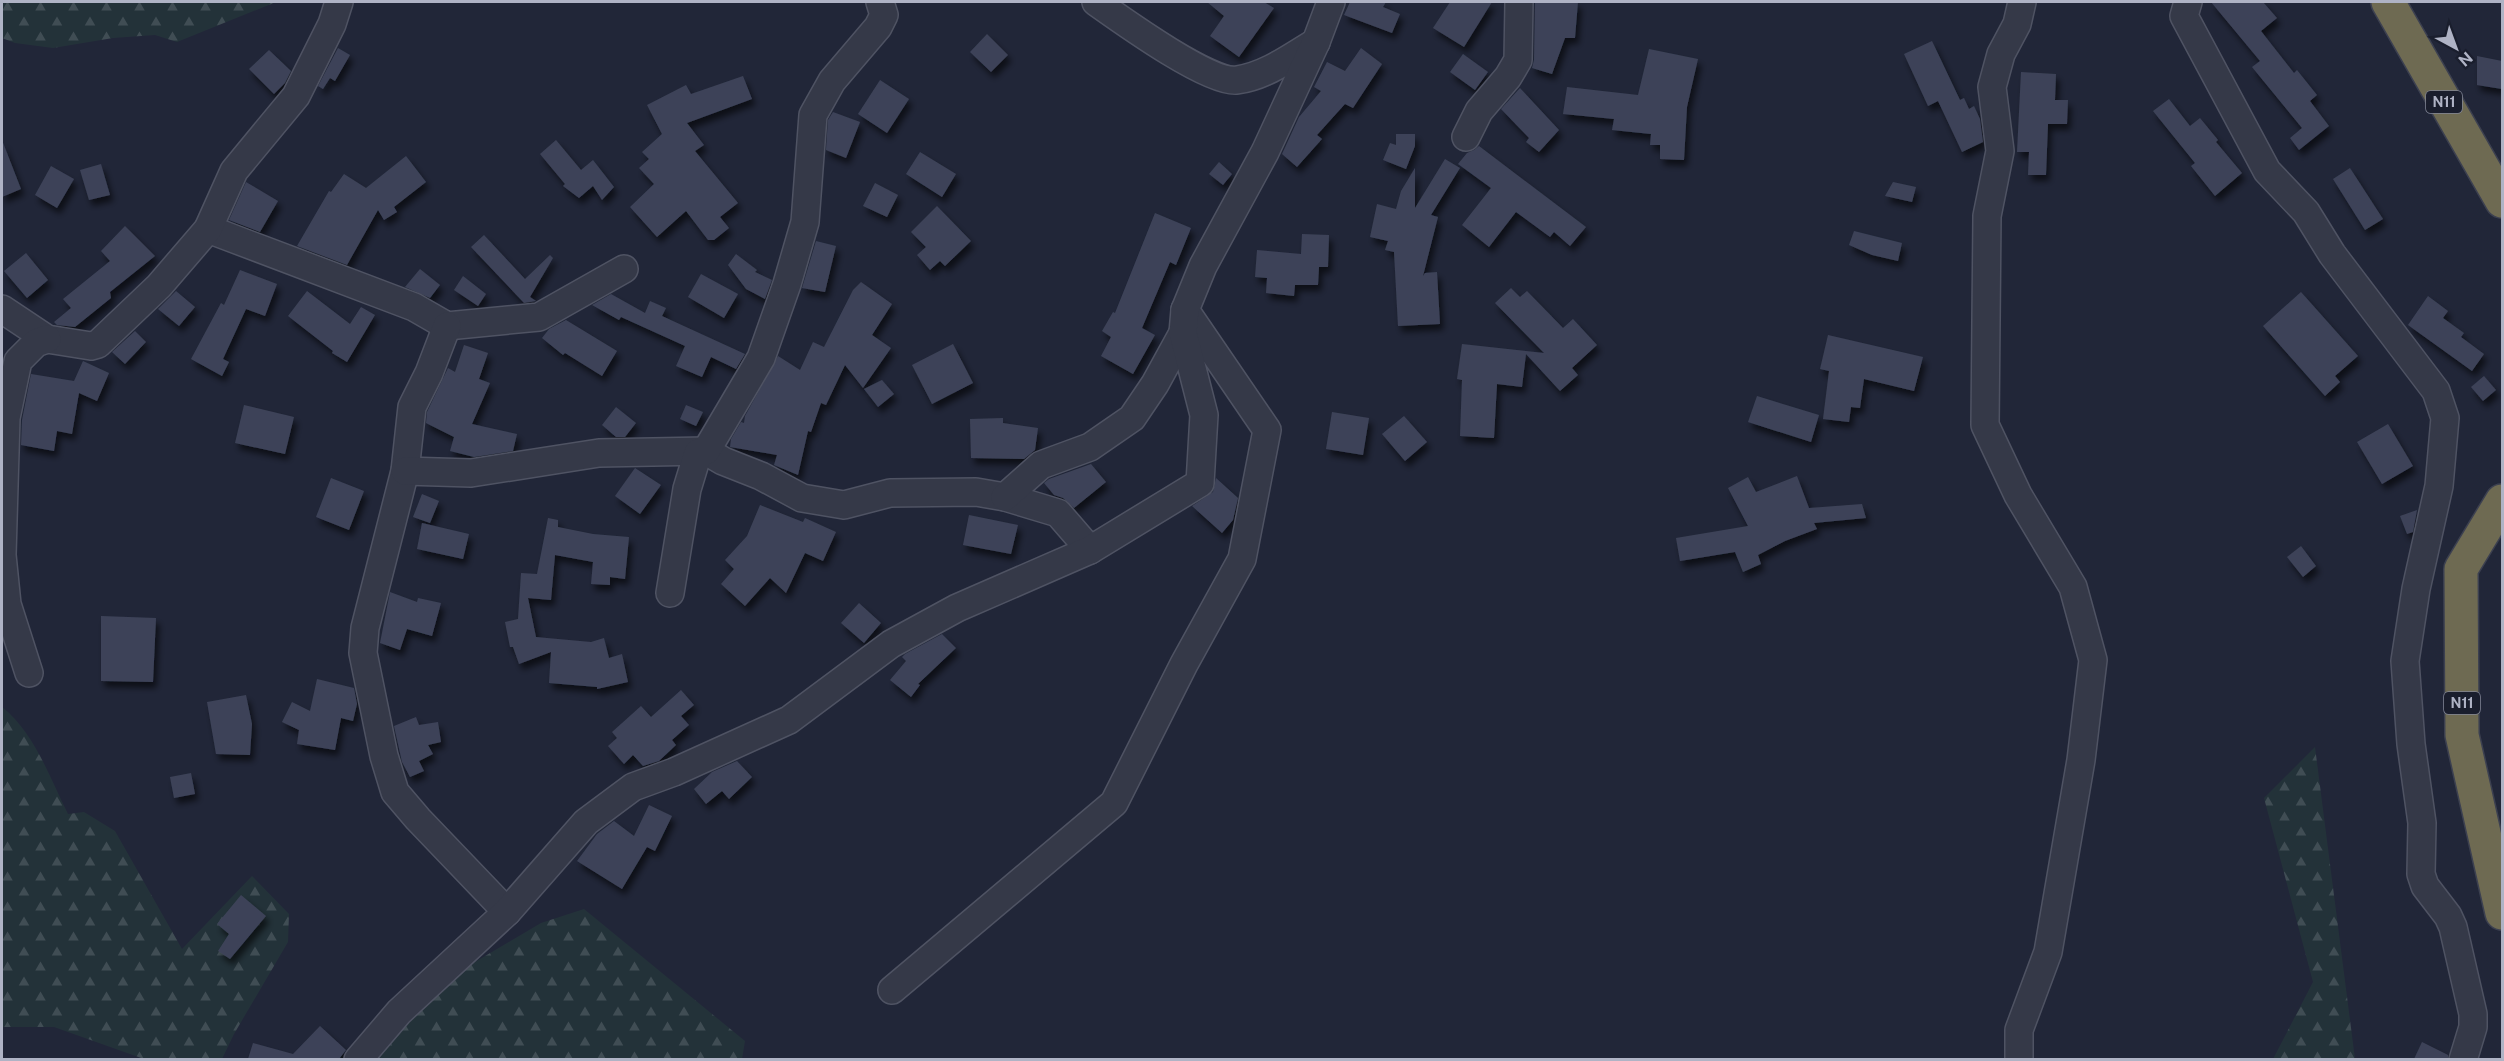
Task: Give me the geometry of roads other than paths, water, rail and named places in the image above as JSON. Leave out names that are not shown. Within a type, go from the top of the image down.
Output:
[{"type":"highway","name":"N11","points":[[2388,2],[2502,201]]},
{"type":"highway","name":"N11","points":[[2502,501],[2461,569],[2462,735],[2502,913]]},
{"type":"street","points":[[2,309],[47,339],[95,346],[159,286],[208,229],[234,171],[296,96],[332,24],[339,2]]},
{"type":"street","points":[[670,593],[687,489],[698,453],[706,451],[762,358],[787,284],[805,222],[813,115],[832,81],[878,27],[884,15],[880,2]]},
{"type":"street","points":[[1095,2],[1149,38],[1211,74],[1234,81],[1263,73],[1316,42]]},
{"type":"street","points":[[1005,497],[1041,465],[1090,447],[1132,418],[1155,384],[1184,322],[1203,266],[1265,152],[1316,42],[1330,2]]},
{"type":"street","points":[[1466,137],[1479,111],[1508,77],[1518,60],[1519,2]]},
{"type":"street","points":[[2019,1059],[2019,1030],[2048,952],[2080,760],[2093,660],[2073,587],[2018,495],[1985,425],[1988,216],[2000,151],[1992,87],[2001,54],[2017,24],[2022,2]]},
{"type":"street","points":[[2187,2],[2184,16],[2267,171],[2306,212],[2332,254],[2436,391],[2445,418],[2439,486],[2416,590],[2405,661],[2411,744],[2422,823],[2421,874],[2426,886],[2448,916],[2453,927],[2473,1014],[2473,1027],[2463,1059]]},
{"type":"street","points":[[208,229],[403,303],[447,326],[539,317],[624,269]]},
{"type":"street","points":[[358,1059],[399,1012],[507,912],[586,822],[633,787],[674,772],[789,720],[891,644],[957,608],[1090,550],[1200,483],[1204,415],[1184,322]]},
{"type":"street","points":[[892,990],[1114,803],[1184,663],[1242,559],[1267,430],[1184,322]]},
{"type":"street","points":[[447,326],[429,373],[412,407],[405,471],[365,628],[363,653],[384,756],[395,792],[507,912]]},
{"type":"street","points":[[29,673],[7,604],[2,555],[6,418],[18,361],[36,343],[47,339]]},
{"type":"street","points":[[405,471],[471,473],[599,453],[706,451],[802,498],[844,504],[890,493],[976,492],[1005,497],[1058,513],[1090,550]]}]
